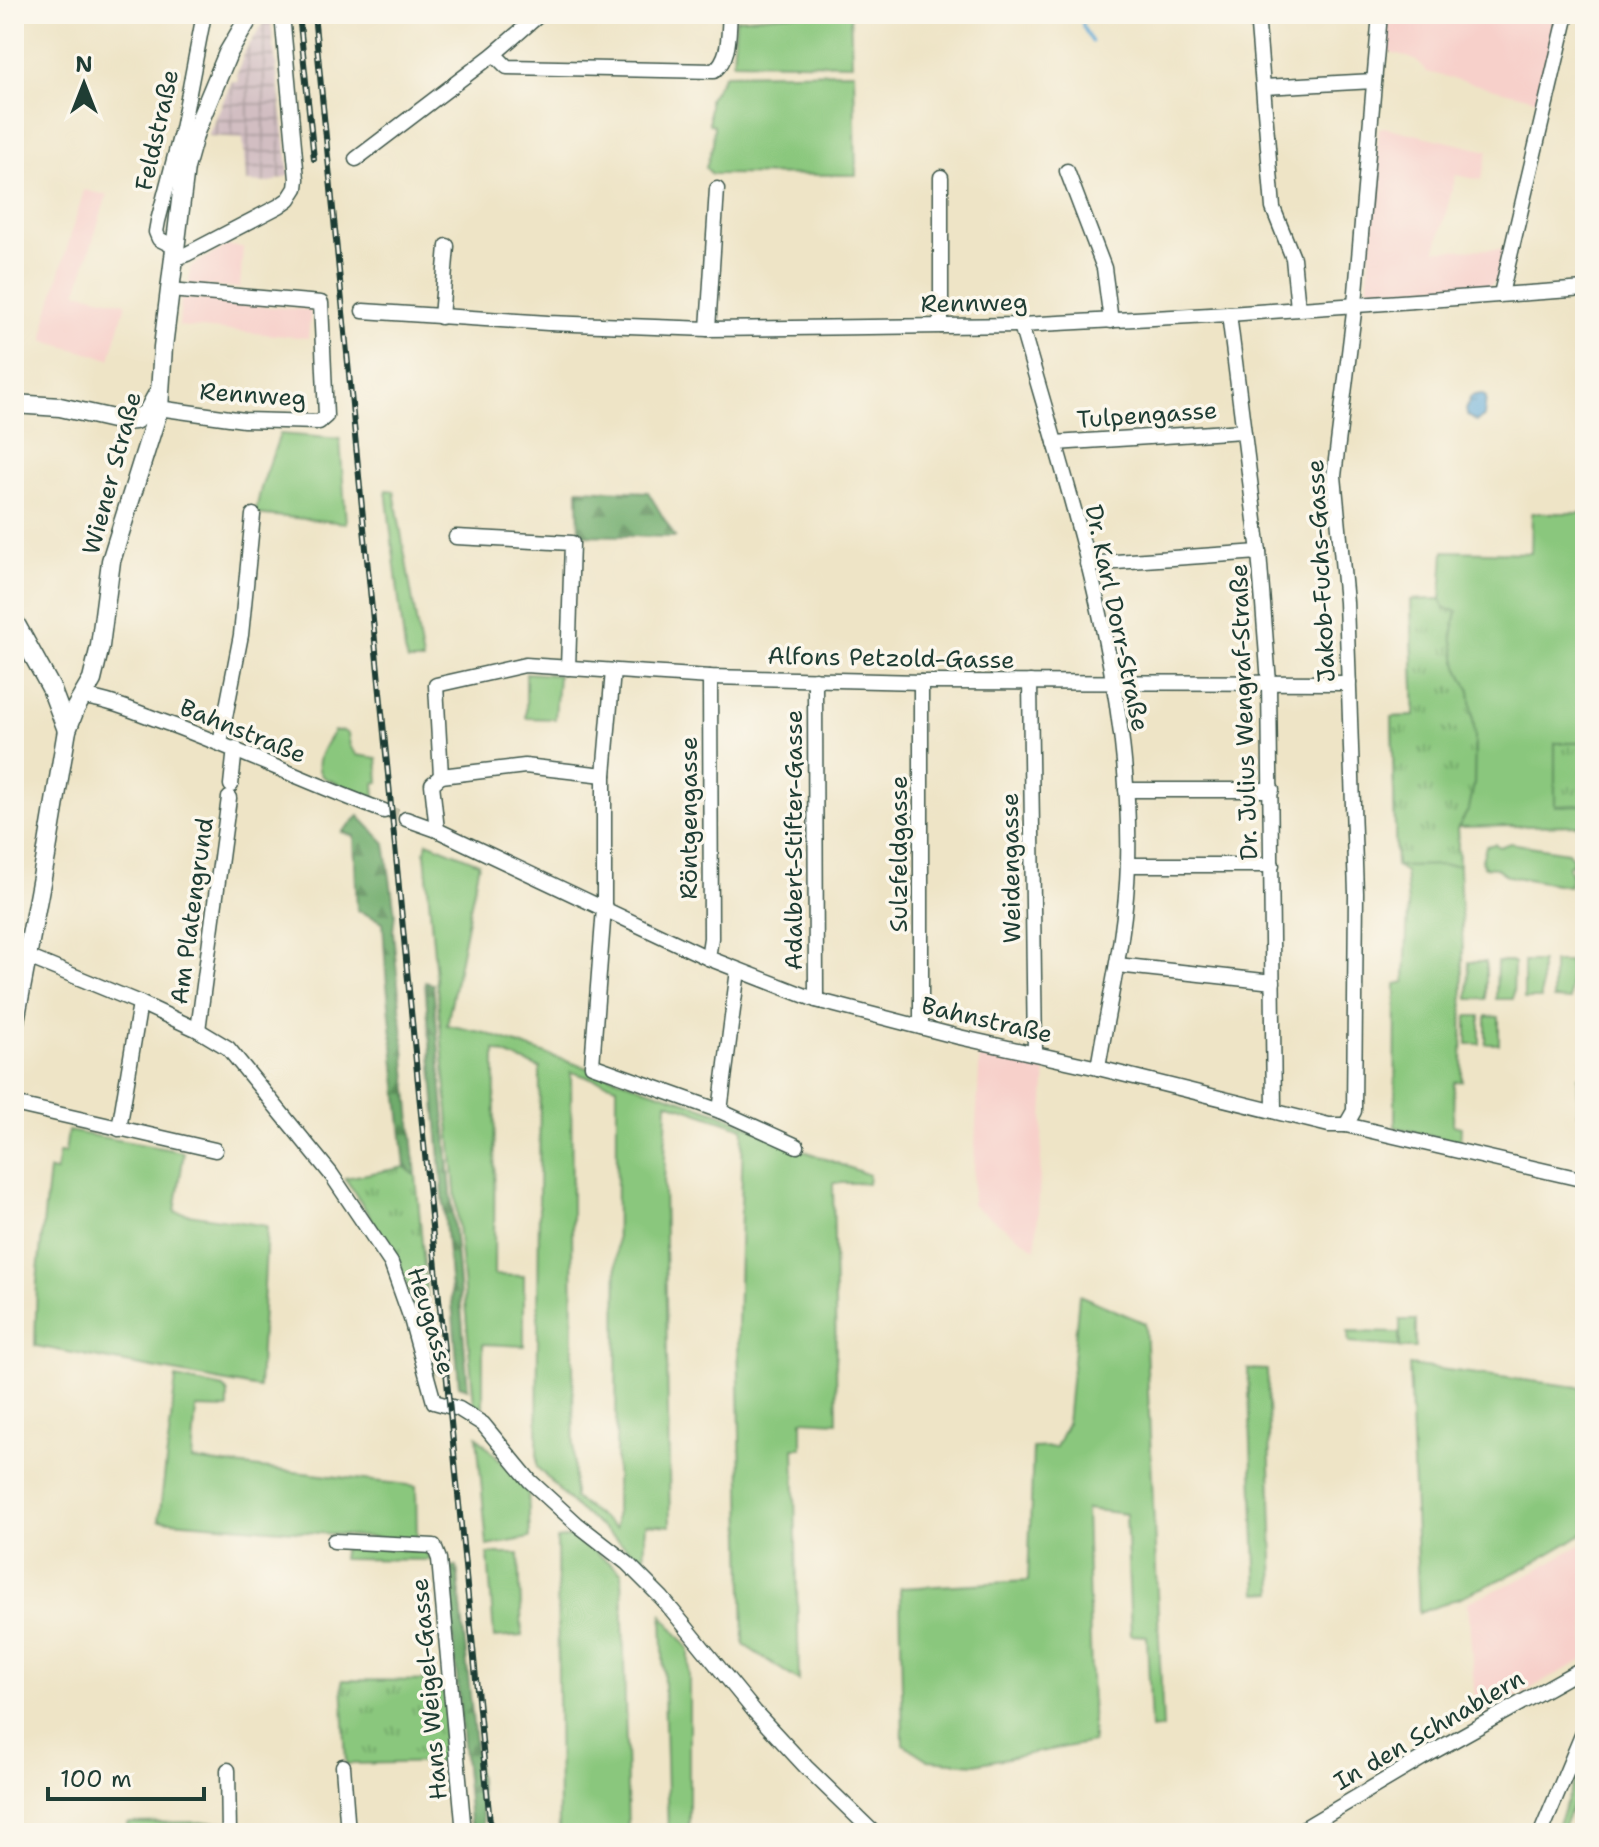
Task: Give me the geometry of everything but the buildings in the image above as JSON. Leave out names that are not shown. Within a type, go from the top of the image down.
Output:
[{"type":"main road","name":"Wiener Straße","points":[[67,730],[92,680],[100,646],[111,561],[146,457],[161,387],[180,196],[190,149],[228,53],[251,14]]},
{"type":"main road","points":[[14,404],[60,407],[122,421],[135,420],[155,408]]},
{"type":"main road","points":[[122,421],[136,431],[146,457]]},
{"type":"main road","points":[[14,621],[51,688],[67,730],[14,1026]]},
{"type":"main road","points":[[51,688],[67,695],[84,697]]},
{"type":"street","name":"Feldstraße","points":[[174,253],[156,232],[182,129],[204,14]]},
{"type":"street","points":[[174,253],[187,254],[289,199],[296,188],[282,14]]},
{"type":"street","points":[[356,159],[494,54],[540,14]]},
{"type":"street","points":[[494,54],[507,67],[714,71],[722,65],[727,54],[730,14]]},
{"type":"street","points":[[1257,14],[1273,208],[1293,258],[1298,308]]},
{"type":"street","name":"Jakob-Fuchs-Gasse","points":[[1346,1125],[1354,1111],[1356,893],[1346,602],[1334,476],[1355,304],[1380,14]]},
{"type":"street","points":[[1501,294],[1567,14]]},
{"type":"street","points":[[1264,87],[1374,81]]},
{"type":"street","points":[[1067,171],[1104,268],[1111,321]]},
{"type":"street","points":[[941,177],[941,326]]},
{"type":"street","points":[[708,329],[717,189]]},
{"type":"street","points":[[441,317],[447,246]]},
{"type":"street","name":"Rennweg","points":[[363,311],[708,329],[1021,325],[1585,289]]},
{"type":"street","name":"Rennweg","points":[[155,408],[244,420],[319,422],[326,416],[321,303],[170,290]]},
{"type":"street","name":"Dr. Julius Wengraf-Straße","points":[[1229,314],[1259,552],[1269,683],[1274,1110]]},
{"type":"street","name":"Dr. Karl Dorr-Straße","points":[[1021,325],[1087,564],[1113,682],[1126,790],[1128,865],[1117,965],[1098,1068]]},
{"type":"street","name":"Tulpengasse","points":[[1055,443],[1243,431]]},
{"type":"street","points":[[220,743],[241,635],[253,515]]},
{"type":"street","points":[[456,537],[572,543],[568,668]]},
{"type":"street","points":[[1087,564],[1259,552]]},
{"type":"street","name":"Alfons Petzold-Gasse","points":[[441,776],[436,685],[525,665],[710,677],[921,682],[1349,683]]},
{"type":"street","points":[[613,671],[604,775],[604,908],[592,1065],[720,1111],[797,1146]]},
{"type":"street","name":"Röntgengasse","points":[[708,958],[711,938],[710,677]]},
{"type":"street","name":"Adalbert-Stifter-Gasse","points":[[815,679],[816,1000]]},
{"type":"street","name":"Sulzfeldgasse","points":[[921,682],[921,1027]]},
{"type":"street","name":"Weidengasse","points":[[1030,682],[1035,1053]]},
{"type":"street","name":"Bahnstraße","points":[[84,697],[114,704],[235,748],[335,793],[384,811]]},
{"type":"street","name":"Am Platengrund","points":[[198,1030],[235,748]]},
{"type":"street","points":[[437,830],[432,784],[441,776],[525,766],[604,775]]},
{"type":"street","points":[[1126,790],[1272,790]]},
{"type":"street","name":"Bahnstraße","points":[[406,819],[437,830],[708,958],[816,1000],[1329,1125],[1346,1125],[1585,1180]]},
{"type":"street","points":[[1128,865],[1272,865]]},
{"type":"street","name":"Heugasse","points":[[28,957],[140,1003],[228,1048],[331,1174],[391,1263],[411,1319],[434,1402],[459,1409],[483,1424],[530,1481],[577,1524],[627,1563],[662,1598],[755,1712],[874,1833]]},
{"type":"street","points":[[1117,965],[1273,982]]},
{"type":"street","points":[[720,1111],[738,970]]},
{"type":"street","points":[[119,1129],[140,1003]]},
{"type":"street","points":[[14,1104],[215,1150]]},
{"type":"street","name":"Hans Weigel-Gasse","points":[[334,1541],[434,1546],[439,1559],[464,1833]]},
{"type":"street","name":"In den Schnablern","points":[[1296,1833],[1585,1667]]},
{"type":"street","points":[[1541,1833],[1585,1728]]},
{"type":"street","points":[[343,1766],[348,1833]]},
{"type":"street","points":[[228,1770],[229,1833]]},
{"type":"shaded area","points":[[270,14],[289,175],[271,183],[246,182],[243,138],[208,136],[232,81],[238,82],[237,74],[245,51]]},
{"type":"shaded area","points":[[1388,14],[1561,14],[1539,100],[1427,72],[1416,60],[1385,50]]},
{"type":"shaded area","points":[[1379,128],[1488,151],[1481,180],[1456,175],[1436,250],[1506,249],[1497,280],[1489,286],[1367,293]]},
{"type":"shaded area","points":[[84,190],[107,195],[77,292],[126,303],[110,359],[44,341],[46,320]]},
{"type":"shaded area","points":[[227,246],[243,247],[240,288],[189,285],[190,267]]},
{"type":"shaded area","points":[[181,298],[311,310],[308,338],[179,326]]},
{"type":"shaded area","points":[[980,1050],[1046,1065],[1036,1249],[972,1205]]},
{"type":"shaded area","points":[[1585,1542],[1585,1659],[1476,1718],[1468,1602],[1519,1580]]},
{"type":"green space","points":[[793,14],[850,14],[852,64],[733,62],[736,19]]},
{"type":"green space","points":[[854,72],[856,175],[712,174],[706,168],[713,144],[714,125],[709,124],[709,99],[725,74]]},
{"type":"green space","points":[[280,434],[340,439],[346,523],[255,514]]},
{"type":"green space","points":[[578,489],[648,492],[675,537],[579,535]]},
{"type":"green space","points":[[386,490],[394,491],[423,661],[408,661],[405,651]]},
{"type":"green space","points":[[1532,513],[1585,513],[1585,825],[1457,829],[1463,950],[1462,1081],[1454,1082],[1453,1125],[1461,1127],[1460,1143],[1395,1127],[1396,984],[1405,982],[1408,905],[1405,872],[1396,866],[1392,717],[1415,716],[1411,600],[1441,599],[1444,551],[1531,553]]},
{"type":"green space","points":[[1441,599],[1445,609],[1457,611],[1452,636],[1458,667],[1470,691],[1475,736],[1474,784],[1469,809],[1457,829],[1459,865],[1396,866],[1392,717],[1415,716],[1411,600]]},
{"type":"green space","points":[[526,673],[558,675],[555,719],[526,718]]},
{"type":"green space","points":[[334,731],[348,734],[350,746],[357,755],[377,758],[379,782],[374,783],[375,801],[323,777],[320,772],[321,754]]},
{"type":"green space","points":[[1555,743],[1585,743],[1585,805],[1555,806]]},
{"type":"green space","points":[[359,816],[385,843],[395,913],[393,931],[416,1176],[405,1167],[383,922],[357,910],[354,836],[342,832]]},
{"type":"green space","points":[[427,842],[479,863],[447,1025],[485,1033],[722,1114],[799,1149],[869,1175],[868,1183],[833,1183],[837,1422],[802,1420],[802,1448],[794,1448],[799,1681],[744,1645],[738,1330],[743,1128],[667,1102],[664,1186],[670,1526],[646,1524],[644,1561],[573,1505],[537,1467],[540,1068],[495,1050],[494,1275],[524,1276],[524,1346],[483,1344],[483,1409],[474,1404],[425,853]],"holes":[[[571,1072],[617,1086],[616,1528],[574,1498]]]},
{"type":"green space","points":[[1510,843],[1568,852],[1574,860],[1585,859],[1585,884],[1573,882],[1573,862],[1568,867],[1571,873],[1569,886],[1508,876],[1496,868],[1484,867],[1482,860],[1486,846],[1495,844],[1500,847]]},
{"type":"green space","points":[[1577,898],[1585,898],[1585,927],[1575,926]]},
{"type":"green space","points":[[1469,962],[1486,962],[1486,999],[1468,999]]},
{"type":"green space","points":[[1497,962],[1514,962],[1513,999],[1496,999]]},
{"type":"green space","points":[[1524,962],[1541,962],[1541,999],[1524,999]]},
{"type":"green space","points":[[1553,962],[1570,962],[1570,1000],[1553,999]]},
{"type":"green space","points":[[425,982],[433,984],[468,1388],[459,1385]]},
{"type":"green space","points":[[1467,1016],[1480,1016],[1480,1044],[1467,1044]]},
{"type":"green space","points":[[1486,1016],[1499,1017],[1499,1044],[1486,1044]]},
{"type":"green space","points":[[1578,1076],[1585,1076],[1585,1113],[1578,1113]]},
{"type":"green space","points":[[68,1131],[184,1152],[175,1212],[267,1226],[259,1388],[35,1346],[37,1281],[49,1170],[56,1171],[59,1153],[65,1153]]},
{"type":"green space","points":[[405,1167],[416,1176],[434,1376],[399,1261],[345,1178]]},
{"type":"green space","points":[[1079,1295],[1145,1323],[1163,1728],[1151,1729],[1147,1636],[1131,1635],[1126,1514],[1086,1509],[1093,1742],[975,1764],[928,1760],[903,1744],[900,1588],[1028,1581],[1033,1448],[1056,1447],[1067,1424]]},
{"type":"green space","points":[[1400,1320],[1416,1320],[1416,1348],[1400,1348]]},
{"type":"green space","points":[[1348,1332],[1399,1333],[1399,1347],[1349,1343]]},
{"type":"green space","points":[[1409,1365],[1585,1388],[1585,1532],[1504,1578],[1419,1613]]},
{"type":"green space","points":[[1248,1369],[1267,1370],[1274,1592],[1257,1593]]},
{"type":"green space","points":[[176,1378],[224,1388],[228,1393],[228,1409],[196,1408],[192,1460],[416,1486],[417,1541],[159,1520]]},
{"type":"green space","points":[[477,1436],[528,1491],[530,1538],[487,1546]]},
{"type":"green space","points":[[573,1536],[622,1572],[628,1833],[559,1833],[557,1539]]},
{"type":"green space","points":[[344,1544],[425,1552],[431,1560],[342,1559]]},
{"type":"green space","points":[[488,1554],[519,1554],[522,1636],[494,1638]]},
{"type":"green space","points":[[457,1566],[484,1833],[471,1833],[447,1568]]},
{"type":"green space","points":[[662,1615],[689,1649],[689,1833],[668,1833]]},
{"type":"green space","points":[[342,1680],[443,1681],[450,1762],[346,1764]]},
{"type":"green space","points":[[1585,1757],[1585,1774],[1561,1833],[1554,1833]]},
{"type":"green space","points":[[223,1822],[223,1833],[127,1833],[127,1823]]},
{"type":"water","points":[[1481,394],[1486,397],[1484,417],[1476,421],[1467,415],[1466,409],[1471,396]]},
{"type":"waterway","points":[[1082,14],[1083,27],[1092,42]]},
{"type":"tunnel","points":[[384,811],[406,819]]},
{"type":"railway","points":[[299,14],[314,159]]},
{"type":"railway","points":[[314,14],[491,1833]]}]
